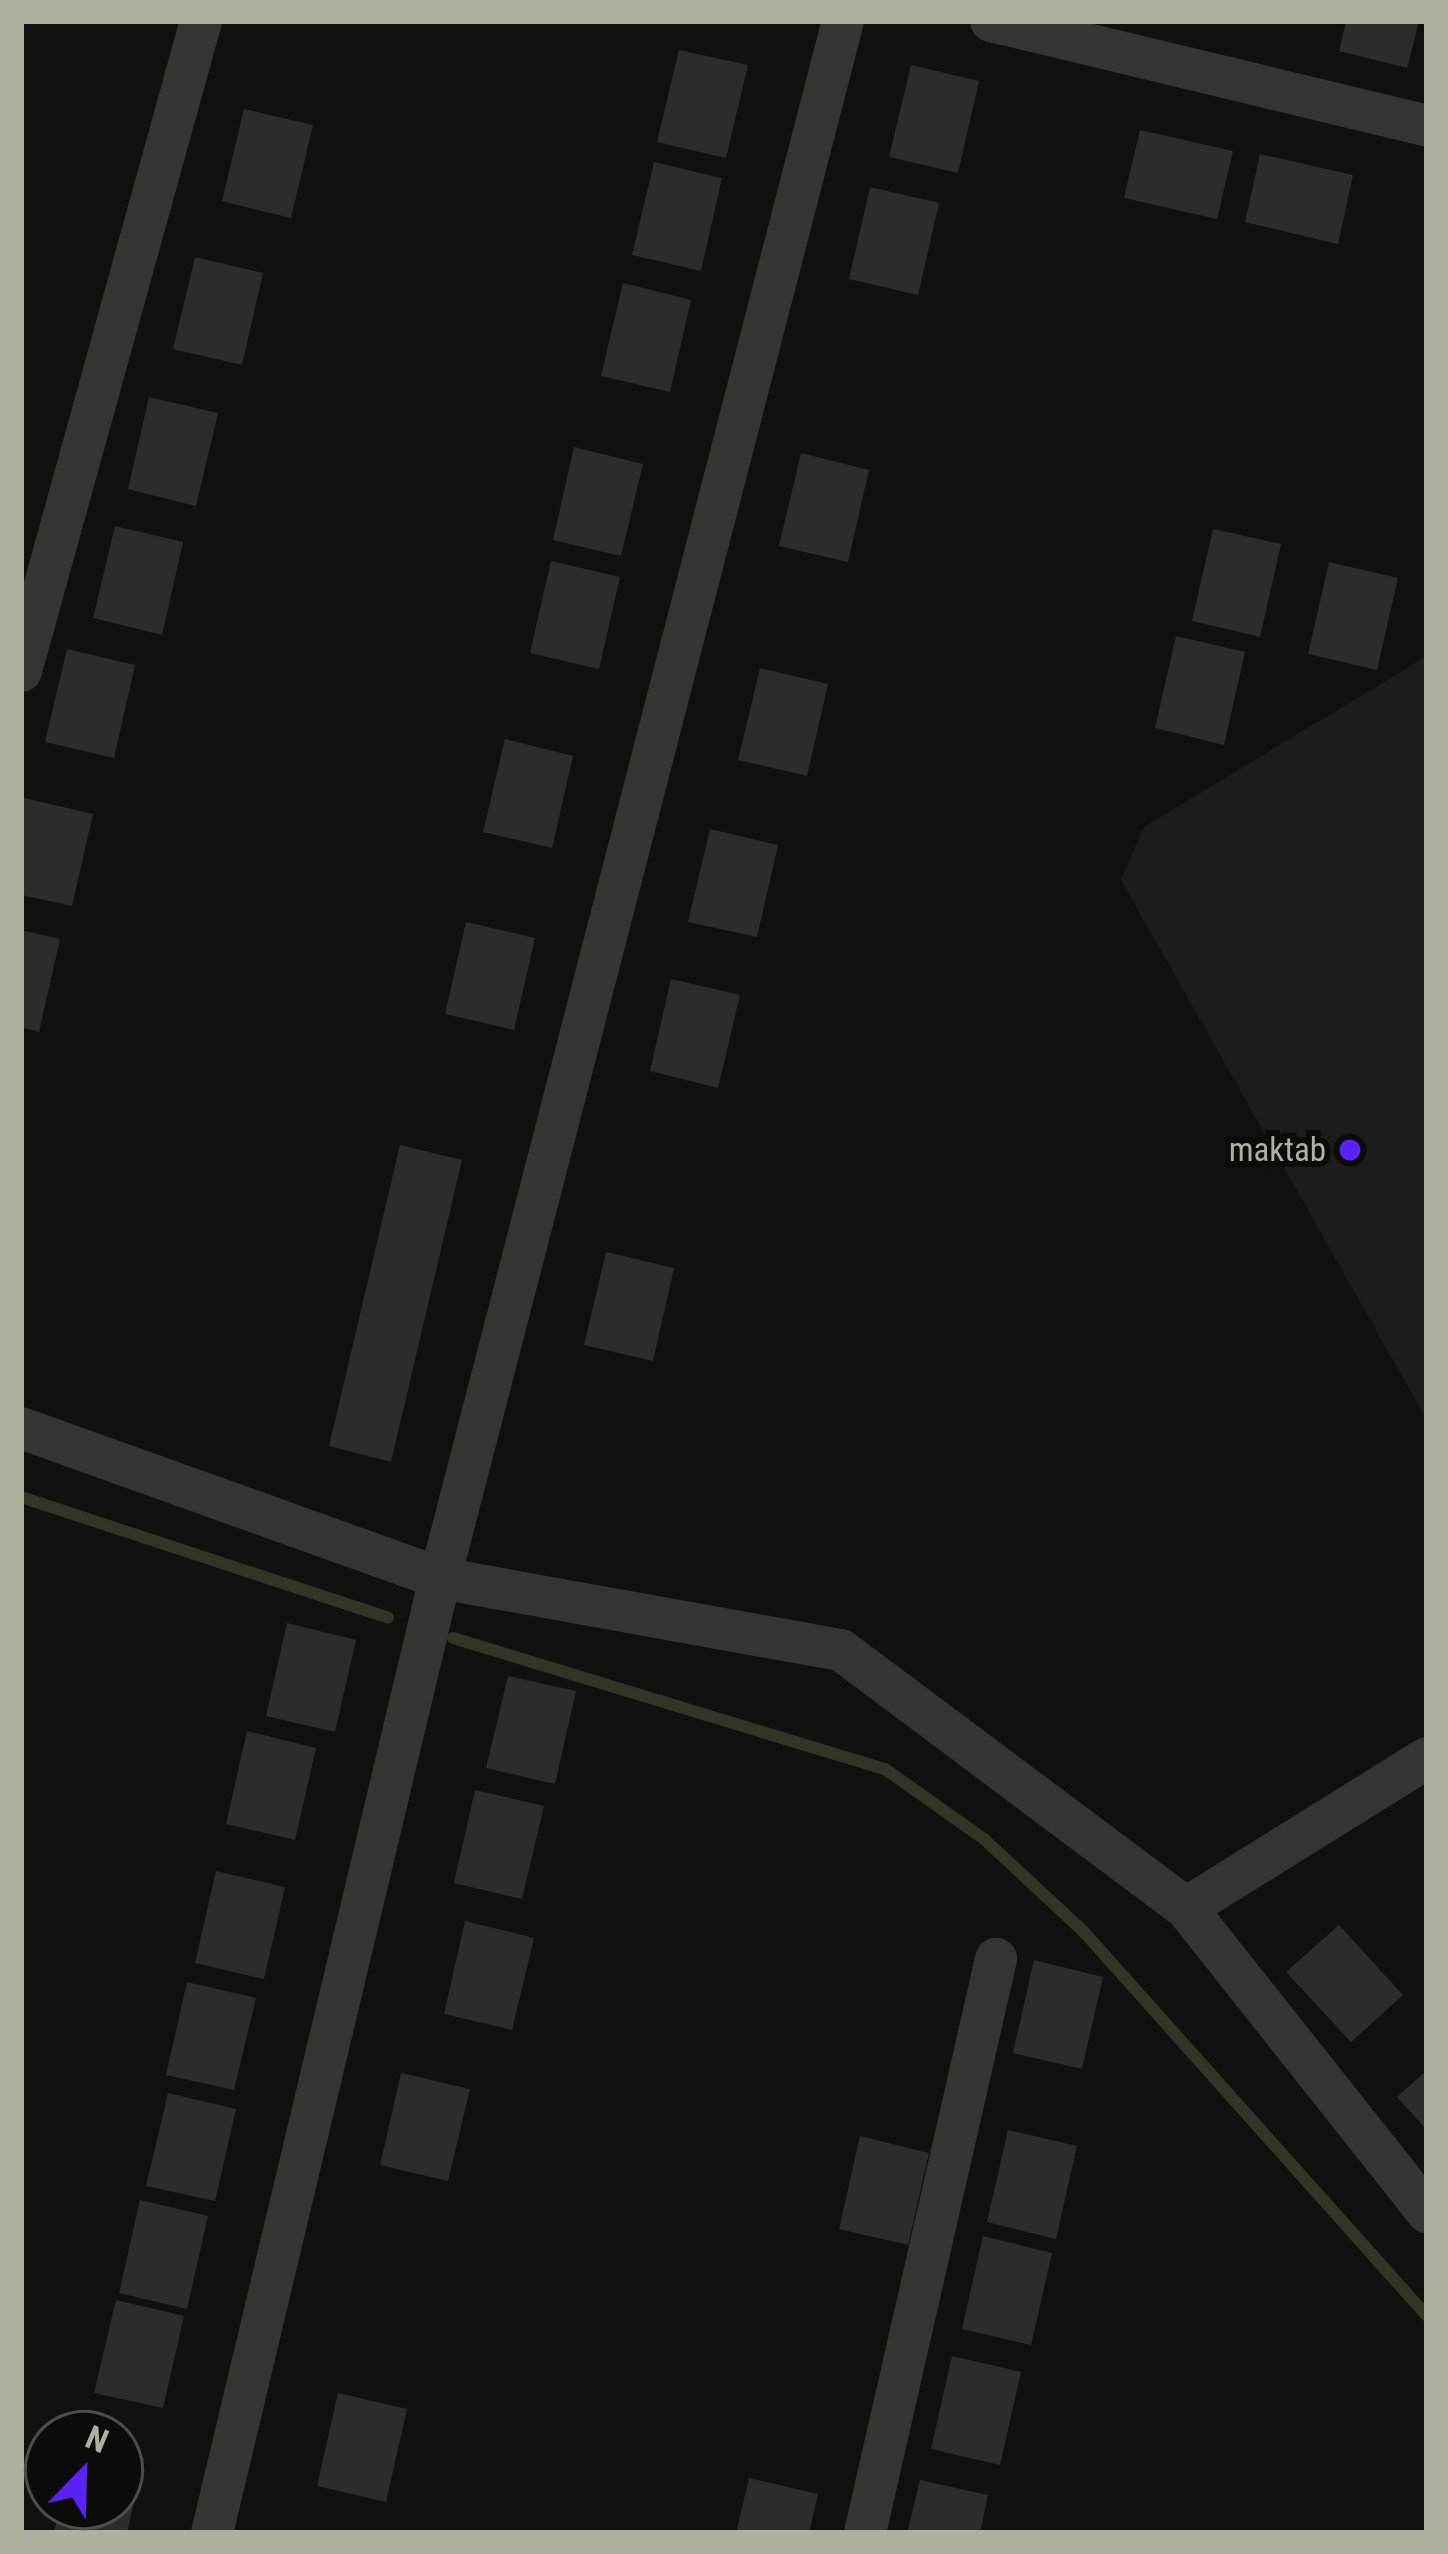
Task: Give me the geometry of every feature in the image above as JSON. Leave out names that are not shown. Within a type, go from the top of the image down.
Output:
[{"type":"street","points":[[21,671],[201,21]]},
{"type":"street","points":[[212,2533],[440,1578],[843,21]]},
{"type":"street","points":[[991,21],[1427,126]]},
{"type":"street","points":[[21,1428],[440,1578],[841,1650],[1186,1907],[1427,2212]]},
{"type":"street","points":[[1186,1907],[1427,1758]]},
{"type":"street","points":[[865,2533],[996,1959]]},
{"type":"shaded area","name":"maktab","points":[[1427,656],[1427,1420],[1121,880],[1144,827]]},
{"type":"building","points":[[1346,21],[1419,21],[1407,68],[1339,51]]},
{"type":"building","points":[[679,50],[748,65],[726,158],[657,142]]},
{"type":"building","points":[[911,65],[979,81],[958,173],[889,157]]},
{"type":"building","points":[[244,109],[313,125],[291,218],[222,201]]},
{"type":"building","points":[[1140,130],[1233,151],[1217,219],[1124,198]]},
{"type":"building","points":[[1260,154],[1353,175],[1338,244],[1245,222]]},
{"type":"building","points":[[654,162],[722,178],[701,271],[632,255]]},
{"type":"building","points":[[870,187],[939,203],[918,295],[849,279]]},
{"type":"building","points":[[195,257],[263,273],[242,365],[173,349]]},
{"type":"building","points":[[623,283],[691,300],[670,392],[601,376]]},
{"type":"building","points":[[149,397],[218,413],[196,506],[128,489]]},
{"type":"building","points":[[574,447],[643,464],[621,556],[553,540]]},
{"type":"building","points":[[801,453],[869,470],[848,562],[779,546]]},
{"type":"building","points":[[115,526],[183,542],[162,635],[93,618]]},
{"type":"building","points":[[1213,529],[1281,544],[1260,637],[1192,621]]},
{"type":"building","points":[[551,561],[620,577],[599,669],[530,653]]},
{"type":"building","points":[[1329,562],[1398,578],[1377,670],[1308,654]]},
{"type":"building","points":[[1176,636],[1245,652],[1224,745],[1155,728]]},
{"type":"building","points":[[67,649],[135,665],[114,758],[45,742]]},
{"type":"building","points":[[760,668],[828,684],[807,776],[738,760]]},
{"type":"building","points":[[505,739],[573,756],[552,848],[483,832]]},
{"type":"building","points":[[24,798],[93,814],[72,906],[21,895]]},
{"type":"building","points":[[710,829],[778,845],[757,937],[688,922]]},
{"type":"building","points":[[466,922],[535,938],[514,1030],[445,1014]]},
{"type":"building","points":[[21,930],[60,939],[39,1032],[21,1027]]},
{"type":"building","points":[[671,979],[740,995],[718,1088],[650,1071]]},
{"type":"building","points":[[400,1145],[462,1160],[391,1462],[329,1446]]},
{"type":"building","points":[[606,1252],[674,1268],[653,1361],[584,1345]]},
{"type":"building","points":[[287,1623],[356,1640],[335,1732],[266,1716]]},
{"type":"building","points":[[508,1676],[576,1691],[555,1784],[486,1768]]},
{"type":"building","points":[[247,1731],[316,1748],[295,1840],[226,1824]]},
{"type":"building","points":[[475,1790],[544,1806],[522,1899],[454,1883]]},
{"type":"building","points":[[216,1871],[285,1887],[264,1979],[195,1963]]},
{"type":"building","points":[[465,1921],[534,1938],[512,2030],[444,2014]]},
{"type":"building","points":[[1339,1925],[1403,1995],[1351,2042],[1286,1972]]},
{"type":"building","points":[[1034,1960],[1103,1977],[1082,2069],[1013,2053]]},
{"type":"building","points":[[187,1982],[256,1998],[234,2090],[166,2075]]},
{"type":"building","points":[[1427,2070],[1427,2130],[1397,2097]]},
{"type":"building","points":[[401,2073],[470,2089],[448,2181],[380,2165]]},
{"type":"building","points":[[168,2093],[236,2109],[215,2201],[146,2186]]},
{"type":"building","points":[[1008,2130],[1077,2146],[1056,2239],[987,2222]]},
{"type":"building","points":[[860,2136],[929,2153],[908,2245],[839,2229]]},
{"type":"building","points":[[140,2200],[208,2216],[187,2309],[119,2293]]},
{"type":"building","points":[[983,2236],[1052,2253],[1031,2345],[962,2329]]},
{"type":"building","points":[[116,2300],[184,2316],[163,2408],[94,2393]]},
{"type":"building","points":[[952,2356],[1021,2372],[1000,2465],[931,2449]]},
{"type":"building","points":[[338,2393],[407,2409],[386,2502],[317,2486]]},
{"type":"building","points":[[749,2478],[818,2494],[809,2533],[736,2533]]},
{"type":"building","points":[[920,2480],[988,2495],[980,2533],[907,2533]]},
{"type":"building","points":[[55,2530],[128,2530],[127,2533]]},
{"type":"waterway","points":[[21,1497],[388,1618]]},
{"type":"waterway","points":[[453,1638],[885,1769],[984,1839],[1084,1932],[1427,2316]]},
{"type":"place","name":"maktab","points":[[1350,1150]]}]
